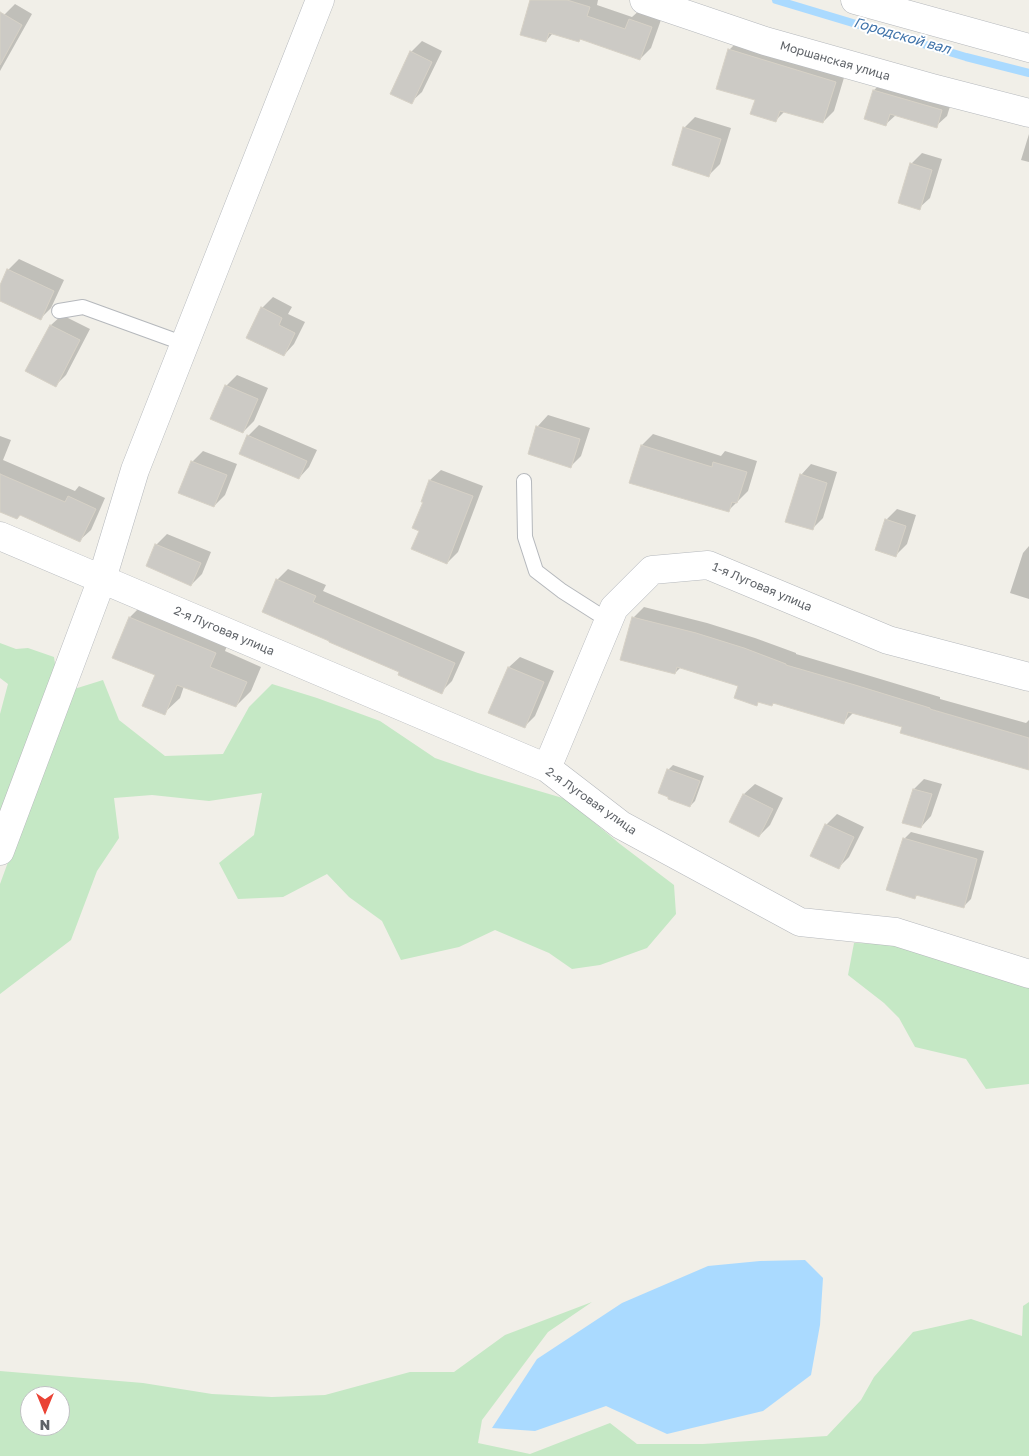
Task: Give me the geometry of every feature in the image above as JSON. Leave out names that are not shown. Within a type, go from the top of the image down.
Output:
[{"type":"street","points":[[0,851],[102,579],[136,470],[320,0]]},
{"type":"street","name":"Моршанская улица","points":[[644,0],[765,41],[1029,113]]},
{"type":"street","points":[[854,0],[1029,48]]},
{"type":"street","name":"2-я Луговая улица","points":[[0,536],[547,768],[621,825],[800,922],[896,932],[1029,974]]},
{"type":"street","name":"1-я Луговая улица","points":[[547,768],[614,608],[652,570],[708,564],[888,640],[1029,677]]},
{"type":"lane","points":[[59,311],[83,307],[185,344]]},
{"type":"lane","points":[[524,481],[525,537],[536,571],[562,591],[609,621]]},
{"type":"green space","points":[[0,643],[16,649],[28,648],[54,657],[58,684],[0,825],[0,714],[8,684],[0,678]]},
{"type":"green space","points":[[103,680],[119,720],[165,756],[223,754],[249,707],[272,684],[380,721],[435,758],[566,799],[620,844],[674,885],[676,914],[647,948],[600,965],[572,969],[549,953],[495,930],[459,947],[401,960],[382,921],[349,897],[327,874],[283,897],[238,899],[219,863],[254,835],[262,793],[209,801],[152,795],[114,798],[119,838],[97,871],[71,940],[0,994],[0,884],[71,690]]},
{"type":"green space","points":[[854,943],[898,944],[1029,977],[1029,1084],[986,1089],[966,1059],[915,1047],[899,1018],[884,1003],[848,975]]},
{"type":"green space","points":[[592,1302],[548,1332],[482,1420],[478,1443],[530,1454],[610,1423],[637,1444],[703,1444],[827,1436],[861,1400],[874,1377],[913,1332],[971,1319],[1022,1336],[1023,1306],[1029,1302],[1029,1456],[0,1456],[0,1371],[143,1383],[212,1394],[272,1397],[325,1395],[410,1372],[454,1372],[505,1335]]},
{"type":"water","points":[[805,1260],[823,1278],[820,1325],[811,1375],[763,1411],[667,1434],[606,1406],[535,1431],[492,1428],[537,1359],[622,1303],[708,1266],[760,1261]]},
{"type":"building","points":[[530,0],[567,0],[590,7],[587,16],[625,29],[629,19],[652,27],[640,60],[580,39],[579,42],[549,33],[546,42],[520,35]]},
{"type":"building","points":[[0,12],[22,25],[0,65]]},
{"type":"building","points":[[728,49],[836,82],[823,123],[780,111],[776,122],[750,114],[755,100],[716,89]]},
{"type":"building","points":[[410,51],[432,62],[412,104],[390,94]]},
{"type":"building","points":[[873,90],[942,110],[937,128],[890,114],[886,126],[864,119]]},
{"type":"building","points":[[683,127],[721,139],[709,177],[672,165]]},
{"type":"building","points":[[910,163],[932,170],[920,210],[898,203]]},
{"type":"building","points":[[7,269],[54,291],[41,320],[0,301],[0,285]]},
{"type":"building","points":[[261,307],[282,318],[279,325],[295,333],[284,356],[246,338]]},
{"type":"building","points":[[50,325],[80,340],[56,387],[25,371]]},
{"type":"building","points":[[225,385],[258,399],[243,433],[210,419]]},
{"type":"building","points":[[536,426],[580,439],[571,468],[528,454]]},
{"type":"building","points":[[247,435],[307,461],[299,479],[239,454]]},
{"type":"building","points":[[641,445],[712,467],[713,462],[747,472],[737,503],[732,502],[729,512],[629,483]]},
{"type":"building","points":[[191,461],[227,475],[214,507],[178,493]]},
{"type":"building","points":[[0,474],[65,502],[68,496],[96,509],[80,542],[20,515],[17,519],[0,512]]},
{"type":"building","points":[[800,474],[827,483],[813,530],[785,522]]},
{"type":"building","points":[[429,480],[473,496],[447,564],[411,549],[419,531],[412,528],[423,502],[421,502]]},
{"type":"building","points":[[885,519],[906,526],[896,557],[875,550]]},
{"type":"building","points":[[155,544],[201,563],[191,586],[146,566]]},
{"type":"building","points":[[276,579],[316,596],[313,602],[455,663],[442,694],[398,675],[399,672],[262,612]]},
{"type":"building","points":[[129,617],[216,653],[210,667],[247,682],[236,707],[177,685],[165,715],[142,706],[155,675],[112,658]]},
{"type":"building","points":[[632,617],[696,633],[744,648],[786,665],[1029,738],[1029,770],[900,733],[902,727],[848,712],[844,724],[773,703],[772,706],[758,702],[757,706],[734,698],[738,686],[677,667],[675,674],[620,660]]},
{"type":"building","points":[[508,667],[544,682],[525,728],[488,713]]},
{"type":"building","points":[[667,769],[700,781],[690,807],[658,793]]},
{"type":"building","points":[[913,789],[932,794],[921,828],[902,823]]},
{"type":"building","points":[[743,794],[773,809],[759,837],[729,822]]},
{"type":"building","points":[[825,824],[854,837],[839,869],[810,856]]},
{"type":"building","points":[[903,838],[977,859],[964,908],[916,895],[915,899],[886,890]]},
{"type":"waterway","name":"Городской вал","points":[[776,0],[966,57],[1029,73]]}]
